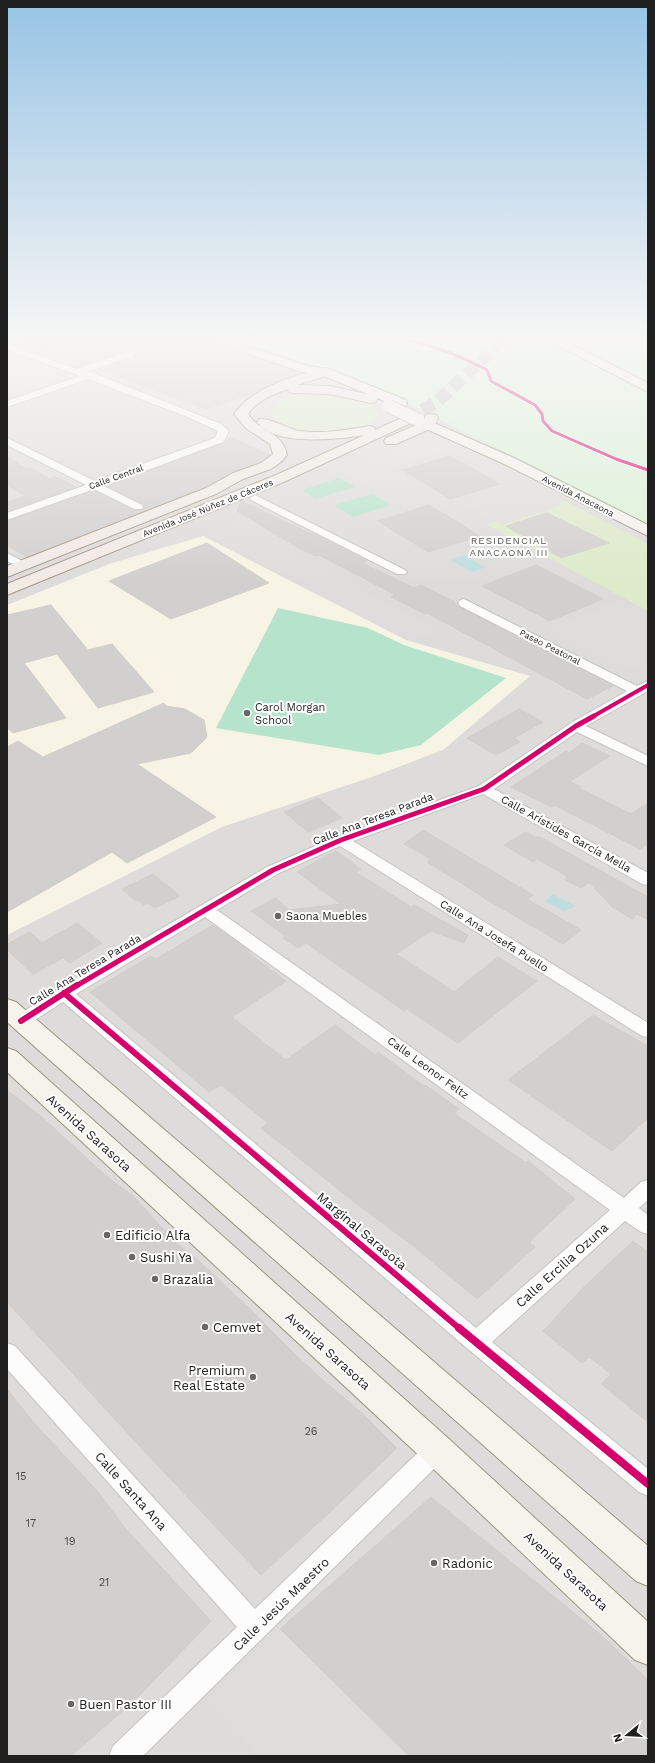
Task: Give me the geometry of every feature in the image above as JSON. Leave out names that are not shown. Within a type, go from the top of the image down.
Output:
[{"type":"main road","points":[[210,491],[238,476],[270,464],[277,460],[280,455],[278,443],[257,431],[244,419]]},
{"type":"main road","points":[[261,419],[273,429],[288,434],[314,436],[347,434],[369,430]]},
{"type":"main road","name":"Avenida José Núñez de Cáceres","points":[[7,572],[210,491],[369,430],[403,419]]},
{"type":"main road","name":"Avenida José Núñez de Cáceres","points":[[7,590],[281,478],[348,448],[406,419]]},
{"type":"main road","points":[[50,554],[72,563],[118,550],[169,532],[255,498],[407,419]]},
{"type":"main road","name":"Avenida Anacaona","points":[[420,419],[507,460],[648,531]]},
{"type":"main road","points":[[14,1014],[648,1569]]},
{"type":"main road","name":"Avenida Sarasota","points":[[7,1058],[437,1450],[648,1647]]},
{"type":"street","name":"Calle Central","points":[[7,517],[219,440],[223,434],[223,430],[218,426],[201,419]]},
{"type":"street","points":[[7,441],[138,508]]},
{"type":"street","points":[[255,498],[401,572]]},
{"type":"street","points":[[7,556],[22,565]]},
{"type":"street","name":"Paseo Peatonal","points":[[464,602],[642,688]]},
{"type":"street","name":"Calle Ana Teresa Parada","points":[[14,1014],[64,993],[273,870],[341,840],[484,789],[576,726],[642,688]]},
{"type":"street","points":[[576,726],[648,762]]},
{"type":"street","name":"Calle Arístides García Mella","points":[[484,789],[648,880]]},
{"type":"street","name":"Calle Ana Josefa Puello","points":[[341,840],[648,1031]]},
{"type":"street","name":"Calle Leonor Feltz","points":[[207,910],[648,1226]]},
{"type":"street","name":"Marginal Sarasota","points":[[64,993],[476,1342],[648,1484]]},
{"type":"street","name":"Calle Ercilia Ozuna","points":[[476,1342],[648,1188]]},
{"type":"street","name":"Calle Santa Ana","points":[[7,1354],[255,1628]]},
{"type":"street","name":"Calle Jesús Maestro","points":[[124,1756],[437,1450]]},
{"type":"shaded area","points":[[7,419],[648,419],[648,1756],[7,1756]]},
{"type":"shaded area","points":[[429,438],[451,450],[392,469],[440,497],[406,508],[337,469]]},
{"type":"shaded area","points":[[524,485],[563,505],[501,525],[464,504]]},
{"type":"shaded area","points":[[241,523],[438,630],[415,640],[207,535]]},
{"type":"shaded area","name":"Carol Morgan School","points":[[203,536],[406,640],[530,676],[443,750],[369,778],[222,827],[7,935],[7,605],[109,564]]},
{"type":"shaded area","points":[[623,600],[648,614],[648,662],[629,670],[547,629]]},
{"type":"shaded area","points":[[280,1629],[409,1756],[257,1756],[208,1699]]},
{"type":"green space","points":[[276,419],[373,419],[357,428],[342,432],[325,433],[308,432],[292,428]]},
{"type":"green space","points":[[440,419],[648,419],[648,524]]},
{"type":"green space","points":[[339,478],[355,487],[315,499],[302,490]]},
{"type":"green space","points":[[372,494],[391,505],[353,517],[334,505]]},
{"type":"green space","points":[[563,500],[648,544],[648,611],[486,524]]},
{"type":"green space","points":[[278,608],[368,628],[404,645],[506,678],[421,745],[379,755],[216,728]]},
{"type":"water","points":[[464,555],[486,567],[472,572],[450,560]]},
{"type":"water","points":[[553,894],[576,906],[563,911],[545,901]]},
{"type":"building","points":[[230,437],[269,455],[260,462],[232,472],[203,488],[27,557],[7,545],[7,521],[94,491],[133,510],[142,510],[144,508],[143,504],[108,486],[224,443]]},
{"type":"building","points":[[450,456],[500,484],[450,499],[403,470]]},
{"type":"building","points":[[7,457],[27,469],[31,468],[49,479],[56,477],[76,487],[7,511],[7,502],[26,496],[7,485]]},
{"type":"building","points":[[242,501],[289,524],[316,535],[367,561],[362,563],[414,588],[421,585],[455,602],[453,603],[459,607],[613,686],[587,699],[427,613],[425,614],[391,597],[396,595],[319,555],[316,556],[297,547],[237,511]]},
{"type":"building","points":[[429,505],[480,536],[428,552],[378,521]]},
{"type":"building","points":[[547,513],[609,543],[561,558],[506,526]]},
{"type":"building","points":[[207,543],[269,583],[171,619],[109,581]]},
{"type":"building","points":[[536,565],[603,599],[550,621],[482,586]]},
{"type":"building","points":[[51,605],[88,650],[112,644],[154,692],[98,708],[57,654],[24,663],[66,718],[13,733],[7,728],[7,615]]},
{"type":"building","points":[[164,703],[166,706],[185,709],[204,720],[207,737],[191,753],[137,764],[216,817],[127,863],[112,852],[7,912],[7,747],[18,741],[43,757]]},
{"type":"building","points":[[519,709],[543,722],[514,738],[520,742],[496,755],[467,738]]},
{"type":"building","points":[[582,743],[610,756],[570,781],[581,787],[579,788],[631,814],[648,803],[648,844],[640,849],[554,805],[552,807],[511,787],[566,751],[569,753]]},
{"type":"building","points":[[318,798],[342,818],[308,832],[284,812]]},
{"type":"building","points":[[423,830],[533,895],[527,899],[581,930],[563,944],[484,898],[427,862],[431,859],[404,844]]},
{"type":"building","points":[[526,832],[534,837],[540,837],[648,897],[648,920],[637,914],[632,919],[612,907],[589,882],[581,888],[565,880],[567,876],[537,859],[533,862],[504,845]]},
{"type":"building","points":[[336,851],[361,869],[356,872],[411,907],[414,905],[468,935],[464,943],[431,931],[396,954],[454,992],[498,957],[537,981],[458,1043],[407,1009],[404,1011],[306,943],[298,948],[283,938],[286,936],[251,911],[276,898],[289,910],[341,904],[297,872]]},
{"type":"building","points":[[153,874],[180,896],[155,908],[148,903],[144,905],[138,900],[136,901],[122,889]]},
{"type":"building","points":[[77,923],[102,943],[70,963],[63,958],[33,974],[7,950],[7,944],[30,932],[42,943]]},
{"type":"building","points":[[213,925],[249,951],[247,952],[286,981],[232,1017],[286,1060],[335,1025],[375,1055],[378,1052],[424,1086],[425,1085],[459,1109],[454,1113],[526,1163],[528,1161],[575,1199],[529,1242],[535,1247],[477,1299],[412,1245],[353,1201],[261,1128],[268,1123],[221,1085],[209,1092],[90,992],[151,956],[156,959]]},
{"type":"building","points":[[593,1015],[648,1046],[648,1118],[612,1151],[508,1080]]},
{"type":"building","points":[[7,1090],[43,1118],[106,1176],[133,1196],[176,1243],[198,1260],[299,1358],[364,1415],[397,1448],[261,1575],[7,1302]]},
{"type":"building","points":[[633,1241],[648,1252],[648,1422],[601,1384],[611,1374],[589,1357],[582,1363],[543,1331],[583,1288]]},
{"type":"building","points":[[7,1389],[34,1423],[99,1493],[125,1528],[211,1621],[135,1700],[71,1756],[7,1756]]},
{"type":"building","name":"Radonic","points":[[431,1497],[600,1634],[648,1680],[648,1756],[409,1756],[280,1629]]},
{"type":"cycle path","points":[[543,419],[547,427],[552,431],[616,459],[648,470]]},
{"type":"cycle path","points":[[21,1021],[64,993],[273,870],[341,840],[484,789],[576,726],[648,685]]},
{"type":"cycle path","points":[[64,993],[476,1342],[648,1484]]},
{"type":"place","name":"Carol Morgan School","points":[[247,713]]},
{"type":"place","name":"Saona Muebles","points":[[278,916]]},
{"type":"place","name":"Edificio Alfa","points":[[107,1235]]},
{"type":"place","name":"Sushi Ya","points":[[132,1257]]},
{"type":"place","name":"Brazalia","points":[[155,1279]]},
{"type":"place","name":"Cemvet","points":[[205,1327]]},
{"type":"place","name":"Premium Real Estate","points":[[253,1377]]},
{"type":"place","name":"Radonic","points":[[434,1563]]},
{"type":"place","name":"Buen Pastor III","points":[[71,1704]]},
{"type":"district","name":"RESIDENCIAL ANACAONA III","points":[[509,546]]}]
